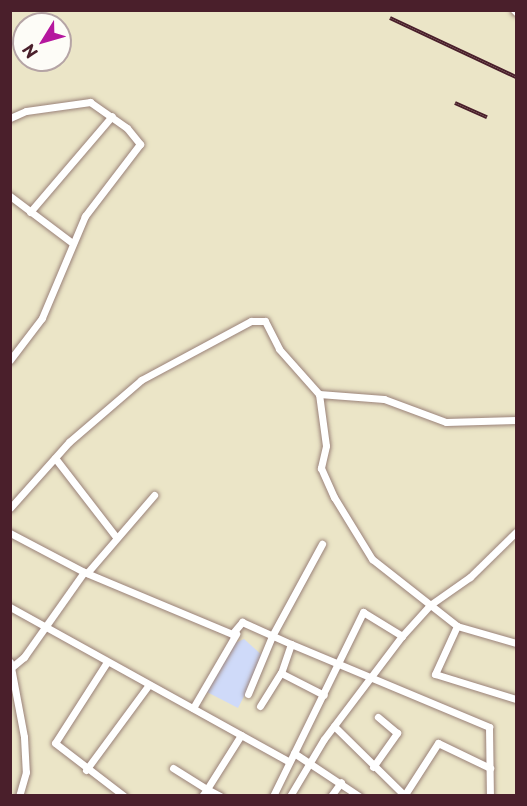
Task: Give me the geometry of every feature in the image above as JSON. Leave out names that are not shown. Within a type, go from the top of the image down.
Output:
[{"type":"street","points":[[10,118],[26,111],[90,102],[112,116],[138,140],[139,148],[94,200],[71,242],[42,318],[10,360]]},
{"type":"street","points":[[30,212],[112,116]]},
{"type":"street","points":[[10,196],[71,242]]},
{"type":"street","points":[[10,508],[23,490],[69,442],[141,380],[251,321],[265,321],[279,349],[319,394],[326,446],[321,468],[334,497],[372,559],[457,626],[516,643]]},
{"type":"street","points":[[319,394],[384,399],[446,422],[516,420]]},
{"type":"street","points":[[56,458],[116,537]]},
{"type":"street","points":[[20,795],[26,772],[11,665],[46,626],[85,572],[154,495]]},
{"type":"street","points":[[290,795],[334,726],[402,636],[430,605],[470,577],[516,532]]},
{"type":"street","points":[[10,533],[85,572],[236,634]]},
{"type":"street","points":[[248,694],[272,636],[322,544]]},
{"type":"street","points":[[10,608],[288,761]]},
{"type":"street","points":[[273,795],[363,612],[402,636]]},
{"type":"street","points":[[193,708],[242,622],[489,727],[490,795]]},
{"type":"street","points":[[457,626],[435,674],[516,699]]},
{"type":"street","points":[[260,706],[281,673],[291,644]]},
{"type":"street","points":[[107,662],[55,739],[57,747],[86,770],[124,795]]},
{"type":"street","points":[[281,673],[324,695]]},
{"type":"street","points":[[86,770],[148,686]]},
{"type":"street","points":[[373,767],[398,733],[378,717]]},
{"type":"street","points":[[334,726],[373,767],[404,795],[438,743],[490,768]]},
{"type":"street","points":[[204,792],[241,735]]},
{"type":"street","points":[[294,753],[359,795]]},
{"type":"street","points":[[173,768],[204,792],[220,795]]},
{"type":"street","points":[[332,795],[340,782]]},
{"type":"shaded area","points":[[244,639],[264,657],[238,708],[205,691],[233,644]]},
{"type":"railway","points":[[390,18],[516,77]]},
{"type":"railway","points":[[455,103],[487,117]]}]
